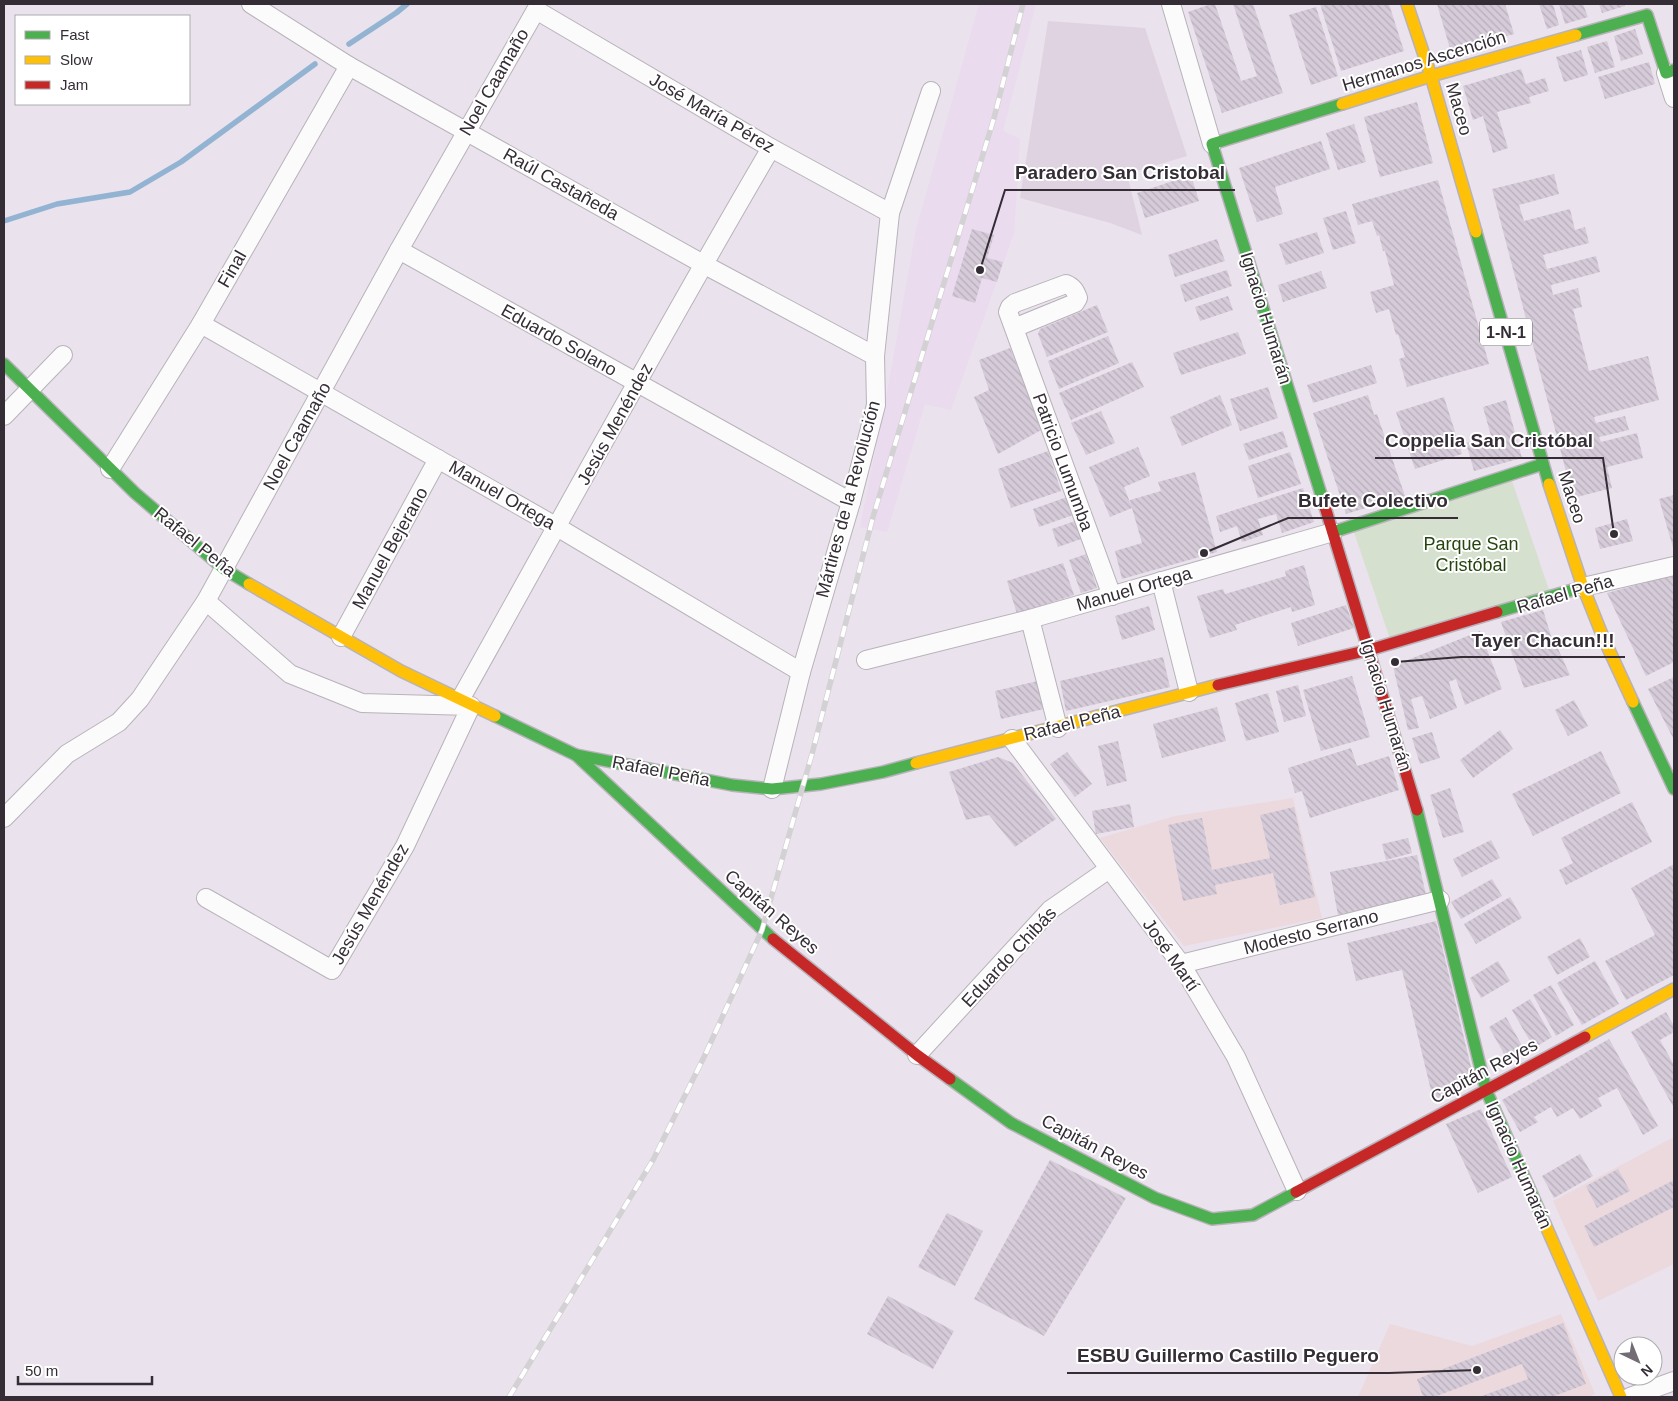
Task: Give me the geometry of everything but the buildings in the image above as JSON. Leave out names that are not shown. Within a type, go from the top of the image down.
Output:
[{"type":"street","name":"Raúl Castañeda","points":[[251,4],[349,66],[703,264],[876,356]]},
{"type":"street","name":"Ignacio Humarán","points":[[1171,4],[1212,144],[1412,791],[1486,1090],[1621,1397]]},
{"type":"street","name":"Maceo","points":[[1407,4],[1431,76],[1543,464],[1583,587],[1603,637],[1674,789]]},
{"type":"street","name":"Hermanos Ascención","points":[[1212,144],[1645,9]]},
{"type":"street","points":[[1645,9],[1653,34],[1670,71],[1674,98]]},
{"type":"street","name":"Noel Caamaño","points":[[4,818],[68,754],[119,722],[140,699],[206,601],[466,130],[536,10]]},
{"type":"street","name":"José María Pérez","points":[[536,10],[771,148],[890,213]]},
{"type":"street","points":[[1653,34],[1674,55]]},
{"type":"street","name":"Final","points":[[110,468],[201,324],[349,66]]},
{"type":"street","name":"Mártires de la Revolución","points":[[772,789],[801,672],[851,502],[876,405],[876,356],[890,213],[931,91]]},
{"type":"street","name":"Jesús Menéndez","points":[[206,898],[332,970],[405,846],[465,703],[557,526],[703,264],[771,148]]},
{"type":"street","name":"Eduardo Solano","points":[[399,250],[851,502]]},
{"type":"street","name":"Manuel Ortega","points":[[201,324],[557,526],[801,672]]},
{"type":"street","name":"Patricio Lumumba","points":[[1014,328],[1112,596]]},
{"type":"street","points":[[4,416],[28,389],[63,355]]},
{"type":"street","name":"Rafael Peña","points":[[4,364],[134,493],[224,569],[401,671],[576,755],[732,784],[772,789],[820,784],[883,772],[1058,728],[1189,692],[1369,650],[1583,587],[1674,566]]},
{"type":"street","name":"Manuel Bejerano","points":[[341,637],[438,459]]},
{"type":"street","name":"Manuel Ortega","points":[[866,660],[1030,619],[1112,596],[1333,532],[1543,464]]},
{"type":"street","points":[[1161,581],[1189,692]]},
{"type":"street","name":"Rafael Peña","points":[[206,601],[290,674],[362,703],[465,703]]},
{"type":"street","points":[[1030,619],[1058,728]]},
{"type":"street","name":"José Martí","points":[[1012,739],[1181,964],[1236,1057],[1297,1191]]},
{"type":"street","name":"Capitán Reyes","points":[[576,755],[762,930],[917,1055],[1011,1123],[1155,1198],[1212,1219],[1254,1215],[1674,989]]},
{"type":"street","name":"Eduardo Chibás","points":[[917,1055],[1050,910],[1109,869]]},
{"type":"street","name":"Modesto Serrano","points":[[1181,964],[1440,900]]},
{"type":"street","points":[[1630,1397],[1674,1381]]},
{"type":"shaded area","points":[[979,4],[1036,4],[1003,131],[1020,139],[1014,233],[951,410],[925,404],[887,532],[860,527],[886,399],[916,230]]},
{"type":"shaded area","points":[[1048,21],[1145,28],[1187,156],[1127,174],[1142,235],[1110,223],[1020,198]]},
{"type":"shaded area","points":[[1293,798],[1322,918],[1184,946],[1100,838],[1175,816]]},
{"type":"shaded area","points":[[1674,1137],[1674,1264],[1598,1301],[1553,1201]]},
{"type":"shaded area","points":[[1561,1314],[1595,1394],[1589,1397],[1358,1397],[1390,1324],[1472,1346]]},
{"type":"green space","name":"Parque San Cristóbal","points":[[1512,481],[1550,593],[1390,639],[1353,529]]},
{"type":"waterway","points":[[349,44],[407,4]]},
{"type":"waterway","points":[[4,221],[57,204],[130,192],[181,162],[315,64]]},
{"type":"railway","points":[[509,1397],[653,1160],[705,1055],[762,930],[812,754],[873,517],[994,118],[1023,4]]},
{"type":"traffic: fast","points":[[1576,35],[1647,15],[1666,73],[1674,70]]},
{"type":"traffic: fast","points":[[1325,507],[1212,144],[1342,104]]},
{"type":"traffic: fast","points":[[1476,232],[1549,484]]},
{"type":"traffic: fast","points":[[4,364],[135,493],[224,569],[249,584]]},
{"type":"traffic: fast","points":[[1333,532],[1543,464]]},
{"type":"traffic: fast","points":[[1497,612],[1583,587]]},
{"type":"traffic: fast","points":[[1633,702],[1674,789]]},
{"type":"traffic: fast","points":[[495,716],[576,755],[732,785],[772,789],[821,784],[883,772],[916,763]]},
{"type":"traffic: fast","points":[[576,755],[773,939]]},
{"type":"traffic: fast","points":[[1417,810],[1486,1090],[1545,1224]]},
{"type":"traffic: fast","points":[[950,1079],[1011,1123],[1155,1198],[1212,1219],[1253,1215],[1296,1192]]},
{"type":"traffic: slow","points":[[1407,4],[1431,76],[1476,232]]},
{"type":"traffic: slow","points":[[1342,104],[1431,76],[1576,35]]},
{"type":"traffic: slow","points":[[1549,484],[1583,587],[1603,637],[1633,702]]},
{"type":"traffic: slow","points":[[249,584],[401,671],[495,716]]},
{"type":"traffic: slow","points":[[916,763],[1218,685]]},
{"type":"traffic: slow","points":[[1585,1037],[1674,989]]},
{"type":"traffic: slow","points":[[1545,1224],[1621,1397]]},
{"type":"traffic: jam","points":[[1325,507],[1417,810]]},
{"type":"traffic: jam","points":[[1218,685],[1369,650],[1497,612]]},
{"type":"traffic: jam","points":[[773,939],[917,1055],[950,1079]]},
{"type":"traffic: jam","points":[[1296,1192],[1585,1037]]},
{"type":"place","name":"Paradero San Cristobal","points":[[980,270]]},
{"type":"place","name":"Coppelia San Cristóbal","points":[[1614,534]]},
{"type":"place","name":"Bufete Colectivo","points":[[1204,553]]},
{"type":"place","name":"Tayer Chacun!!!","points":[[1395,662]]},
{"type":"place","name":"ESBU Guillermo Castillo Peguero","points":[[1477,1370]]}]
